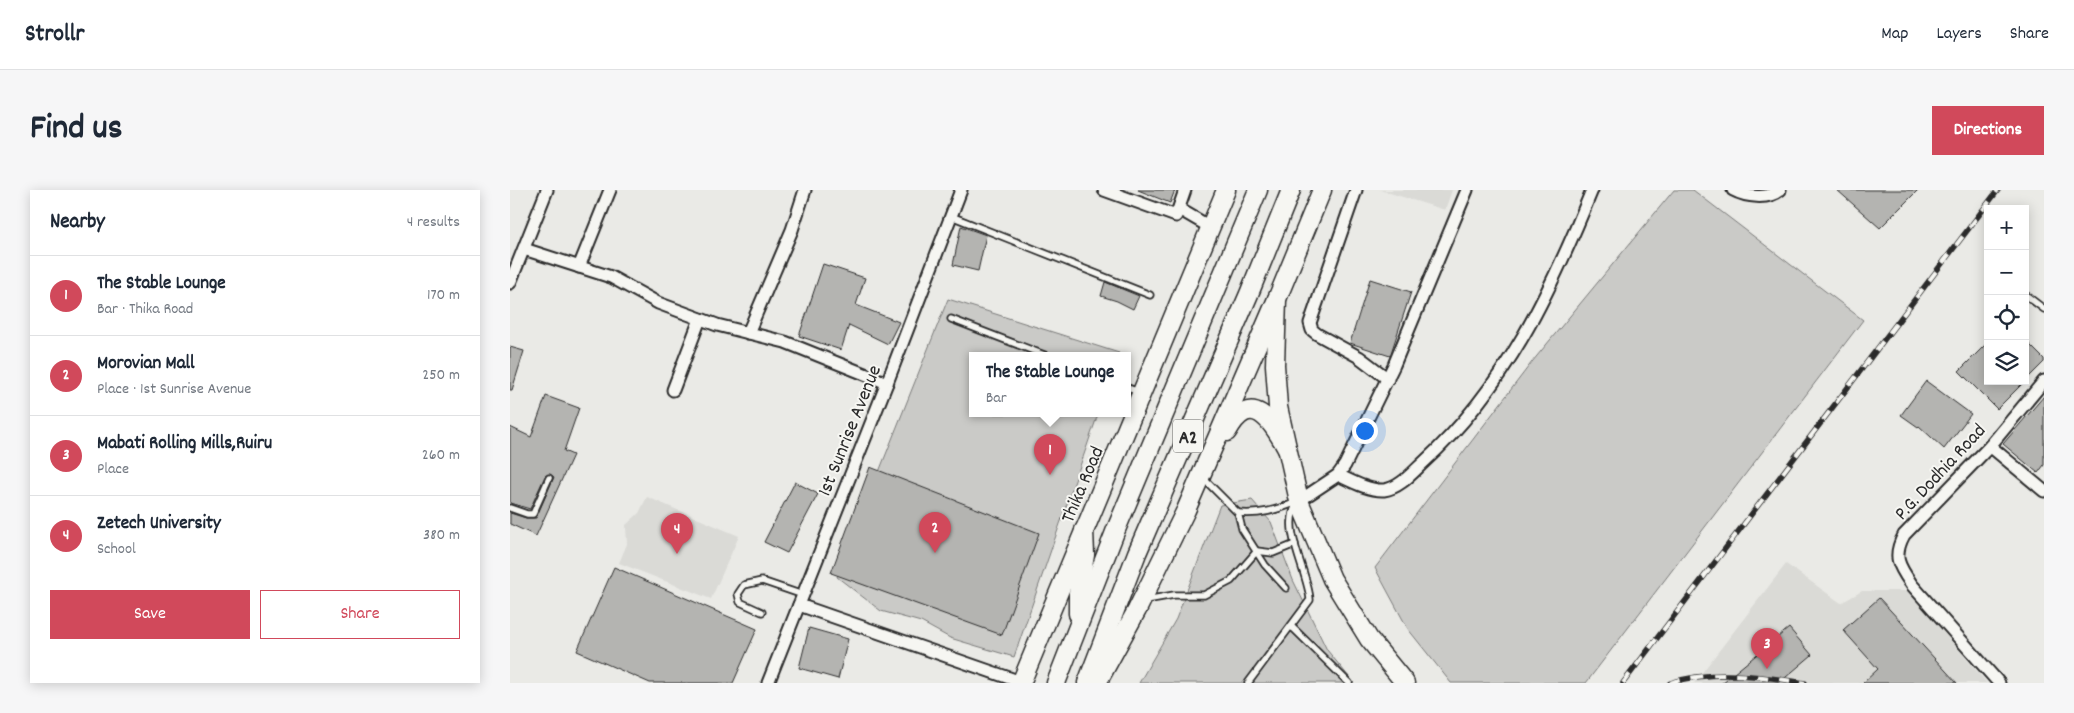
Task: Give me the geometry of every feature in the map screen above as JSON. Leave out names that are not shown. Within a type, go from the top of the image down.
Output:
[{"type":"main road","name":"Thika Road","points":[[1134,390],[1226,190]]},
{"type":"main road","name":"A2","points":[[1056,683],[1115,532],[1258,190]]},
{"type":"main road","name":"A2","points":[[1087,683],[1137,553],[1249,294],[1291,190]]},
{"type":"main road","points":[[1186,510],[1322,190]]},
{"type":"main road","points":[[1277,299],[1275,365],[1278,407],[1299,501],[1332,579],[1369,639],[1405,683]]},
{"type":"main road","points":[[1097,683],[1142,600],[1234,418],[1248,410],[1260,414],[1274,426],[1287,450]]},
{"type":"main road","name":"Thika Road","points":[[1021,683],[1084,530],[1124,417]]},
{"type":"main road","points":[[1078,627],[1078,594],[1085,555],[1084,530]]},
{"type":"street","points":[[510,283],[547,190]]},
{"type":"street","points":[[579,267],[610,190]]},
{"type":"street","points":[[748,333],[792,230],[805,190]]},
{"type":"street","name":"1st Sunrise Avenue","points":[[768,683],[961,190]]},
{"type":"street","points":[[1104,190],[1176,216],[1186,190]]},
{"type":"street","points":[[1356,190],[1310,322],[1312,330],[1317,334],[1359,357],[1388,379]]},
{"type":"street","points":[[1299,501],[1338,475],[1346,465],[1388,379],[1467,190]]},
{"type":"street","points":[[1338,475],[1375,489],[1391,488],[1409,476],[1451,435],[1504,369],[1537,314],[1569,246],[1592,190]]},
{"type":"street","points":[[1733,190],[1749,196],[1761,196],[1780,190]]},
{"type":"street","points":[[1179,209],[1210,227]]},
{"type":"street","points":[[524,249],[611,277],[658,304],[700,319],[785,342],[887,382]]},
{"type":"street","points":[[673,390],[700,319]]},
{"type":"street","name":"P.G. Dodhia Road","points":[[1999,683],[1912,585],[1901,568],[1897,557],[1898,547],[1904,535],[1990,446],[2044,381]]},
{"type":"street","points":[[1990,446],[2044,491]]},
{"type":"street","points":[[801,600],[1021,683]]},
{"type":"lane","points":[[951,216],[1150,296]]},
{"type":"lane","points":[[2029,298],[2044,309]]},
{"type":"lane","points":[[951,319],[1037,352]]},
{"type":"lane","points":[[510,508],[527,514],[533,514],[549,478]]},
{"type":"lane","points":[[1203,478],[1238,514],[1242,529],[1264,565],[1286,588]]},
{"type":"lane","points":[[1238,514],[1252,515],[1276,511],[1299,501]]},
{"type":"lane","points":[[1248,683],[1310,600],[1310,589],[1295,544],[1292,520],[1294,508],[1299,501]]},
{"type":"lane","points":[[1257,551],[1273,553],[1295,544]]},
{"type":"lane","points":[[1142,600],[1174,595],[1204,595],[1231,581],[1257,551]]},
{"type":"lane","points":[[762,612],[740,602],[738,594],[744,585],[754,581],[762,581],[801,600]]},
{"type":"lane","points":[[1291,626],[1349,683]]},
{"type":"shaded area","points":[[1380,190],[1452,190],[1445,210]]},
{"type":"shaded area","points":[[1674,190],[1693,190],[1863,320],[1586,683],[1451,683],[1408,629],[1375,568],[1532,362]]},
{"type":"shaded area","points":[[948,299],[1116,352],[969,352],[969,417],[1097,417],[1014,657],[950,638],[921,622],[881,611],[837,577]]},
{"type":"shaded area","points":[[647,497],[739,536],[711,599],[619,563],[627,544],[626,525],[639,513]]},
{"type":"shaded area","points":[[1252,500],[1271,522],[1293,580],[1327,650],[1354,683],[1139,683],[1176,619],[1220,505]]},
{"type":"shaded area","points":[[1786,564],[1841,603],[1862,591],[1908,591],[1987,683],[1694,683]]},
{"type":"building","points":[[1138,190],[1175,190],[1170,203]]},
{"type":"building","points":[[1837,190],[1918,190],[1880,228]]},
{"type":"building","points":[[961,226],[986,235],[978,271],[953,265]]},
{"type":"building","points":[[823,264],[865,278],[856,305],[899,322],[888,344],[849,325],[841,350],[799,336]]},
{"type":"building","points":[[1370,279],[1411,292],[1390,356],[1350,343]]},
{"type":"building","points":[[1105,282],[1139,296],[1133,309],[1101,296]]},
{"type":"building","points":[[2029,344],[2044,359],[2044,362],[2029,377]]},
{"type":"building","points":[[1984,346],[1984,385],[2021,385],[1997,409],[1959,371]]},
{"type":"building","points":[[510,347],[524,351],[512,390],[510,390]]},
{"type":"building","points":[[1926,381],[1971,414],[1944,449],[1919,426],[1901,415]]},
{"type":"building","points":[[546,396],[579,408],[564,451],[573,455],[536,536],[510,524],[510,513],[526,518],[536,518],[554,477],[550,474],[545,476],[530,509],[510,503],[510,427],[531,437]]},
{"type":"building","points":[[2044,396],[2044,465],[2038,473],[2003,444]]},
{"type":"building","points":[[870,467],[1039,533],[1002,635],[831,573]]},
{"type":"building","points":[[795,482],[818,494],[787,553],[764,542]]},
{"type":"building","points":[[614,567],[757,629],[733,683],[650,683],[577,651]]},
{"type":"building","points":[[1879,598],[1957,683],[1863,683],[1878,669],[1843,630]]},
{"type":"building","points":[[809,628],[848,639],[838,679],[799,668]]},
{"type":"building","points":[[1789,628],[1812,655],[1779,683],[1722,683]]},
{"type":"railway","points":[[1623,683],[1998,190]]},
{"type":"railway","points":[[1670,683],[1703,676],[1720,675],[1754,676],[1805,683]]},
{"type":"place","name":"The Stable Lounge","points":[[1050,475]]},
{"type":"place","name":"Morovian Mall","points":[[935,553]]},
{"type":"place","name":"Zetech University","points":[[677,554]]},
{"type":"place","name":"Mabati Rolling Mills,Ruiru","points":[[1767,669]]}]
